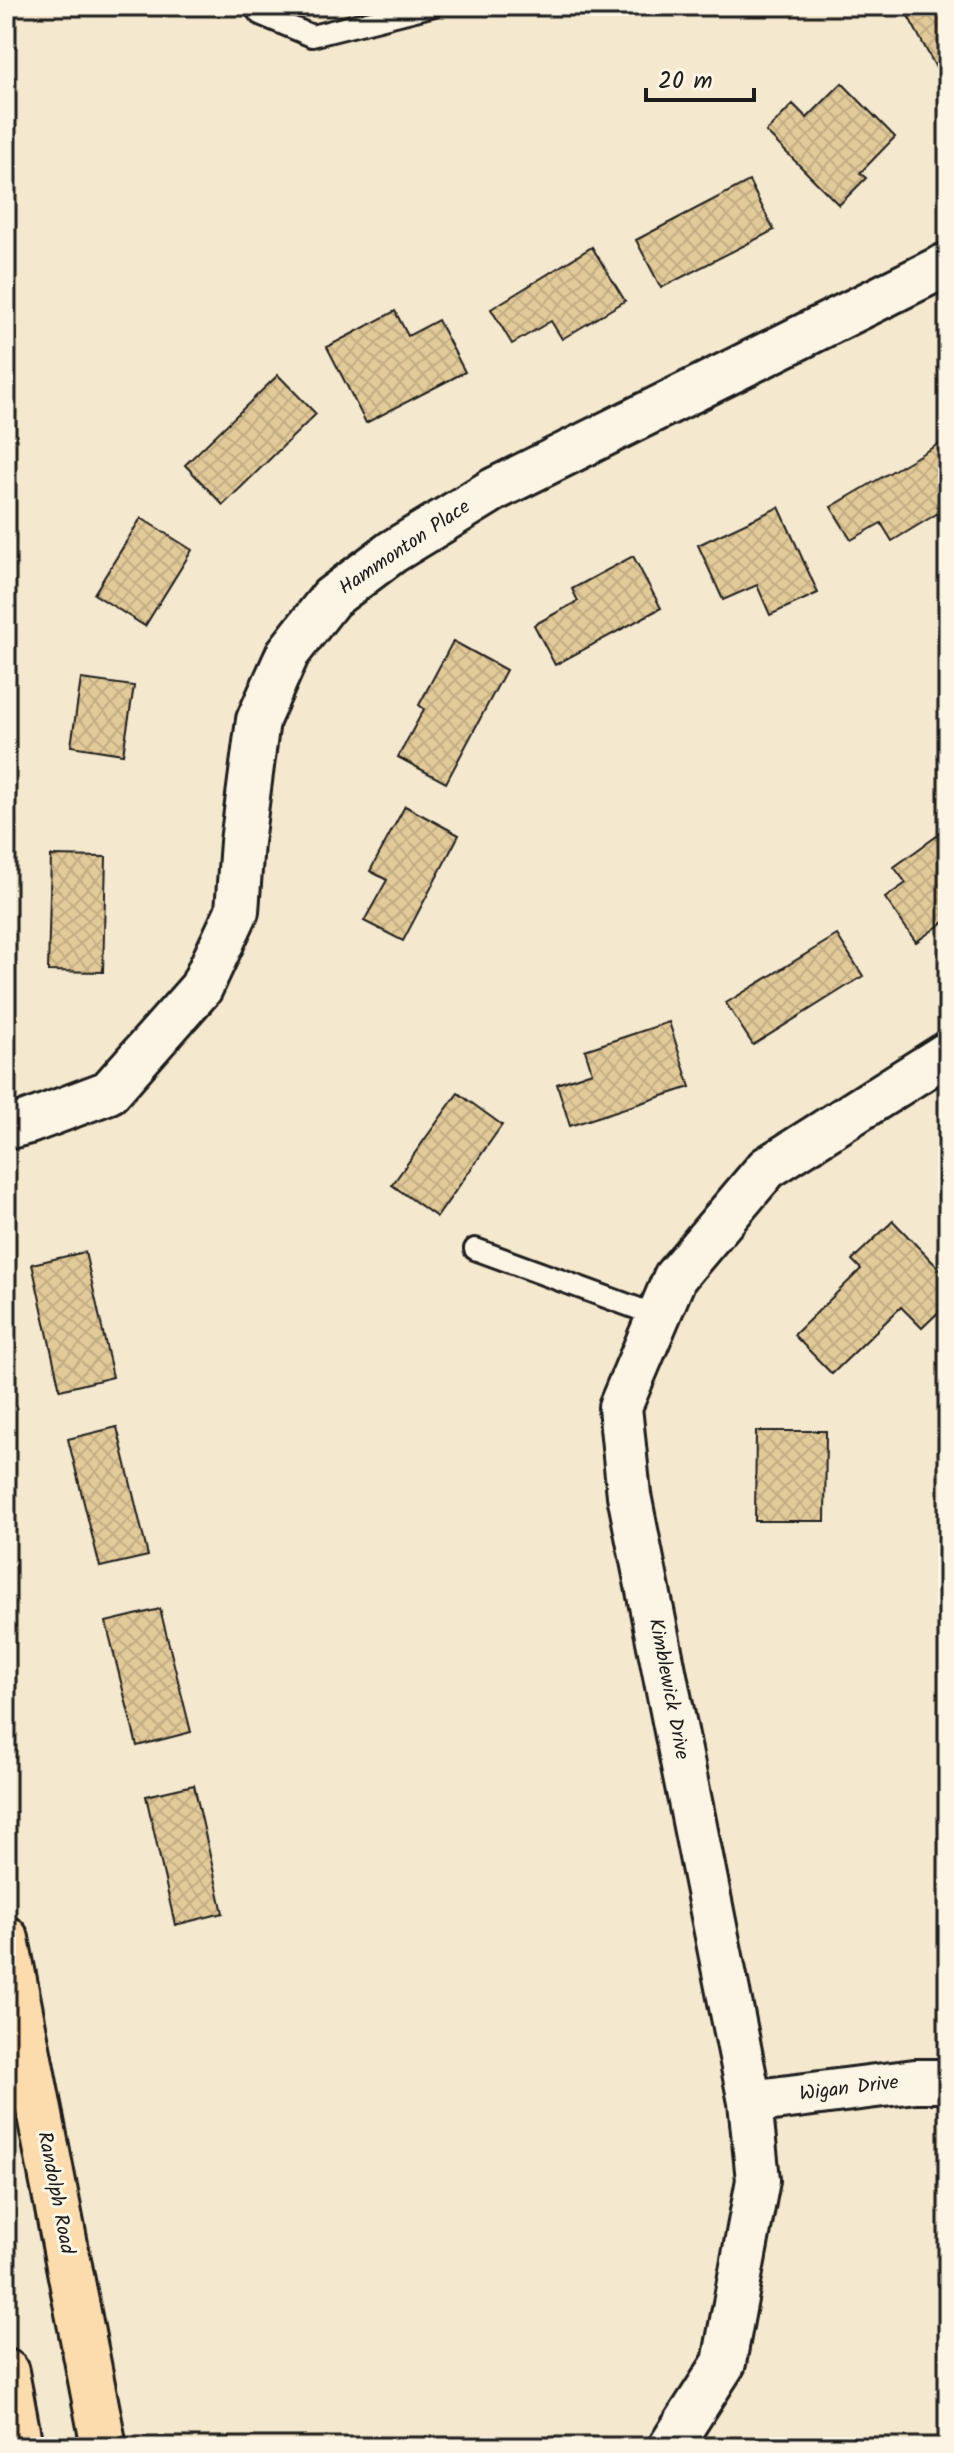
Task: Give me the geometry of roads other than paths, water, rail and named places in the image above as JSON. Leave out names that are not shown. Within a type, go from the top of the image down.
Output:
[{"type":"main road","name":"Randolph Road","points":[[6,1939],[104,2447]]},
{"type":"main road","points":[[6,2372],[20,2447]]},
{"type":"street","name":"Hammonton Place","points":[[6,1128],[109,1092],[201,988],[237,911],[258,720],[288,653],[331,598],[392,552],[495,489],[948,264]]},
{"type":"street","name":"Kimblewick Drive","points":[[670,2447],[724,2363],[758,2180],[750,2102],[629,1495],[620,1407],[675,1277],[767,1168],[948,1053]]},
{"type":"street","name":"Wigan Drive","points":[[750,2102],[915,2081],[948,2081]]},
{"type":"lane","points":[[254,6],[260,14],[312,36],[431,6]]},
{"type":"lane","points":[[475,1249],[658,1316]]}]
